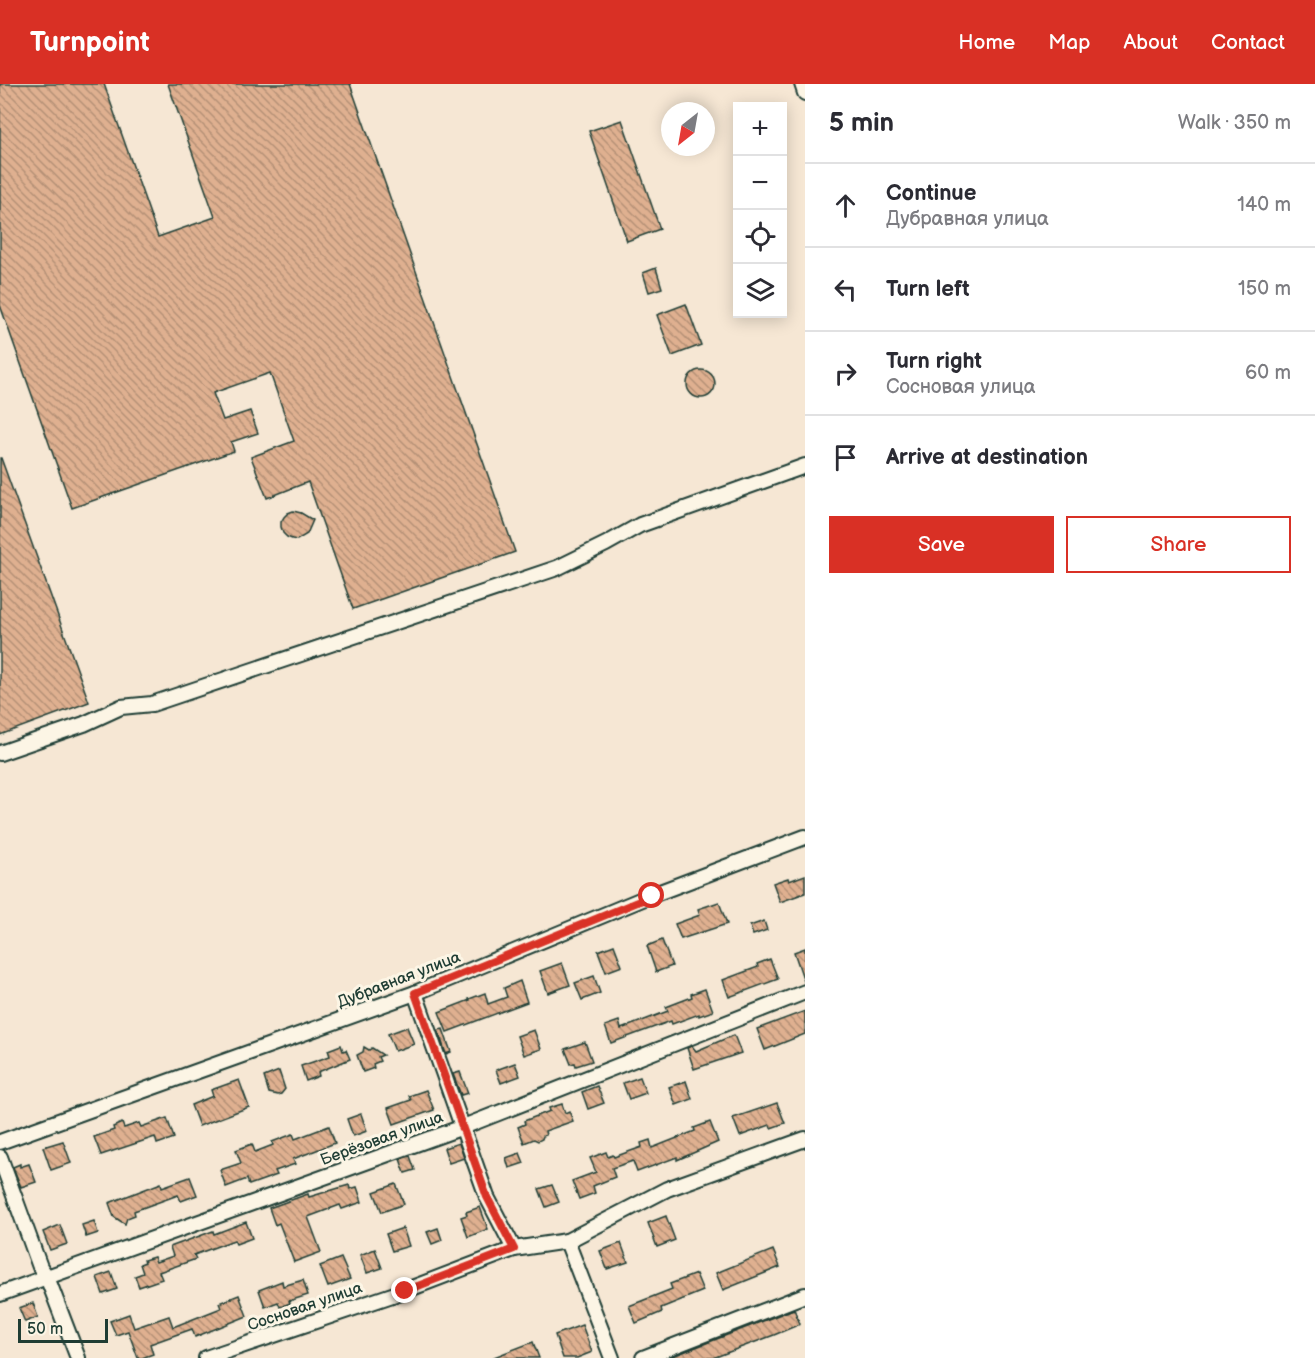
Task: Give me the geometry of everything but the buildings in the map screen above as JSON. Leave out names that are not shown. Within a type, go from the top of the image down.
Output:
[{"type":"street","points":[[802,84],[805,93]]},
{"type":"street","points":[[0,753],[84,724],[121,707],[152,704],[557,568],[640,525],[805,466]]},
{"type":"street","name":"Дубравная улица","points":[[0,1142],[415,993],[652,896],[805,837]]},
{"type":"street","name":"Берёзовая улица","points":[[0,1294],[463,1127],[805,992]]},
{"type":"street","points":[[415,993],[487,1197],[514,1249]]},
{"type":"street","points":[[612,1358],[567,1241],[667,1189],[805,1139]]},
{"type":"street","points":[[0,1157],[40,1267],[47,1277],[78,1358]]},
{"type":"street","name":"Сосновая улица","points":[[206,1358],[405,1291],[514,1249],[567,1241]]},
{"type":"street","points":[[643,1358],[805,1295]]},
{"type":"route","points":[[405,1291],[514,1249],[487,1197],[415,993],[652,896]]}]
